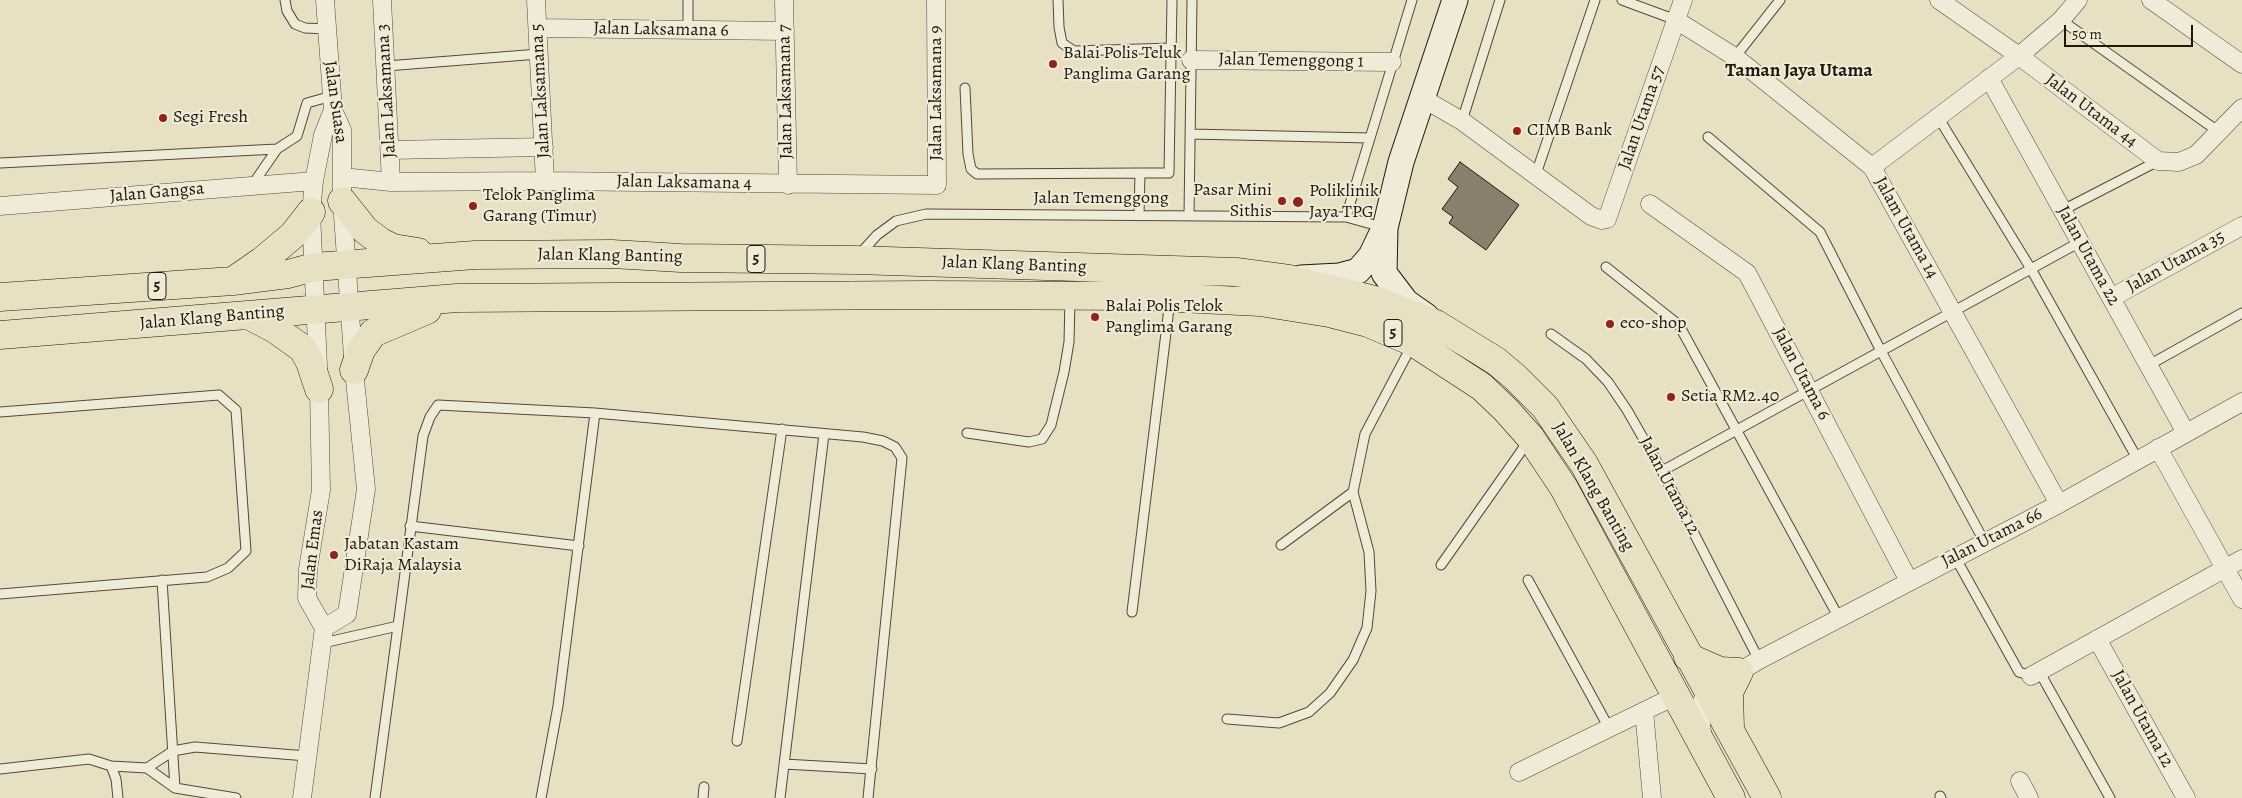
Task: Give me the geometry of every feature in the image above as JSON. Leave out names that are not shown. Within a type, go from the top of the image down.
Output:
[{"type":"highway","points":[[342,189],[365,230],[392,248],[412,252],[475,255]]},
{"type":"highway","points":[[233,281],[262,261],[293,235],[311,212]]},
{"type":"highway","name":"Jalan Klang Banting","points":[[0,298],[233,281],[288,274],[314,267],[475,255],[612,254],[681,258],[855,260],[1187,270],[1289,278],[1375,300],[1436,324],[1496,361],[1515,377],[1556,422],[1584,464],[1707,692],[1767,798]]},
{"type":"highway","name":"Jalan Klang Banting","points":[[0,335],[457,298],[1070,296],[1170,298],[1260,302],[1314,310],[1368,323],[1413,342],[1482,387],[1530,437],[1564,488],[1731,798]]},
{"type":"highway","points":[[354,370],[361,350],[373,333],[457,298]]},
{"type":"highway","points":[[248,315],[276,329],[303,349],[310,362],[319,389]]},
{"type":"highway","points":[[1688,657],[1720,670],[1749,666]]},
{"type":"highway","points":[[1730,733],[1729,692],[1749,666]]},
{"type":"street","name":"Jalan Suasa","points":[[325,0],[332,103],[342,130],[342,189],[350,306]]},
{"type":"street","name":"Jalan Laksamana 3","points":[[382,0],[391,182]]},
{"type":"street","name":"Jalan Laksamana 5","points":[[536,0],[545,181]]},
{"type":"street","name":"Jalan Laksamana 7","points":[[784,0],[788,184]]},
{"type":"street","name":"Jalan Laksamana 9","points":[[936,0],[937,185]]},
{"type":"street","points":[[1436,324],[1406,302],[1384,273],[1385,228],[1401,162],[1454,0]]},
{"type":"street","name":"Jalan Utama 57","points":[[1536,174],[1591,216],[1607,220],[1683,0]]},
{"type":"street","name":"Jalan Utama 44","points":[[1939,0],[2019,56],[2158,161]]},
{"type":"street","points":[[1872,167],[2019,56],[2061,20],[2078,0]]},
{"type":"street","points":[[2151,0],[2242,64]]},
{"type":"street","name":"Jalam Utama 14","points":[[1676,20],[1735,57],[1872,167],[2059,504]]},
{"type":"street","name":"Jalan Laksamana 6","points":[[538,28],[785,31]]},
{"type":"street","name":"Jalan Temenggong 1","points":[[1191,60],[1392,62]]},
{"type":"street","name":"Jalan Utama 22","points":[[1989,78],[2186,433]]},
{"type":"street","points":[[1422,98],[1462,121],[1536,174]]},
{"type":"street","name":"Jalan Emas","points":[[324,636],[307,598],[308,569],[321,490],[319,389],[311,212],[314,181],[332,103]]},
{"type":"street","points":[[2158,161],[2178,162],[2196,155],[2242,108]]},
{"type":"street","points":[[390,150],[544,147]]},
{"type":"street","name":"Jalan Gangsa","points":[[0,206],[253,184],[314,181]]},
{"type":"street","name":"Jalan Laksamana 4","points":[[342,189],[391,182],[545,181],[937,185]]},
{"type":"street","name":"Jalan Utama 6","points":[[1650,204],[1747,273],[1909,581]]},
{"type":"street","name":"Jalan Utama 35","points":[[2111,298],[2242,226]]},
{"type":"street","points":[[1289,278],[1339,276],[1358,271],[1370,256],[1385,228]]},
{"type":"street","points":[[302,798],[324,636],[348,614],[366,489],[354,370],[350,306]]},
{"type":"street","name":"Jalan Utama 66","points":[[1707,692],[1749,666],[1984,541],[2059,504],[2242,402]]},
{"type":"street","points":[[2158,448],[2242,599]]},
{"type":"street","points":[[2035,674],[2242,559]]},
{"type":"street","name":"Jalan Utama 12","points":[[2097,639],[2186,798]]},
{"type":"street","points":[[1706,753],[1699,708],[1707,692]]},
{"type":"street","points":[[1519,772],[1675,696]]},
{"type":"street","points":[[1644,711],[1652,798]]},
{"type":"street","points":[[2020,781],[2029,798]]},
{"type":"lane","points":[[285,0],[287,11],[295,24],[305,28],[327,29]]},
{"type":"lane","points":[[688,0],[688,30]]},
{"type":"lane","points":[[1058,0],[1059,27],[1062,43],[1074,51],[1172,48]]},
{"type":"lane","points":[[965,88],[968,154],[971,169],[977,174],[1169,173],[1172,0]]},
{"type":"lane","points":[[1189,216],[1192,0]]},
{"type":"lane","points":[[1346,217],[1412,0]]},
{"type":"lane","points":[[1462,121],[1500,0]]},
{"type":"lane","points":[[1536,174],[1595,0]]},
{"type":"lane","points":[[1622,0],[1676,20]]},
{"type":"lane","points":[[1735,57],[1780,0]]},
{"type":"lane","points":[[2061,20],[2219,132]]},
{"type":"lane","points":[[386,66],[539,54]]},
{"type":"lane","points":[[253,184],[277,149],[298,136],[307,103],[332,103]]},
{"type":"lane","points":[[1938,118],[2031,269],[2138,460]]},
{"type":"lane","points":[[1190,134],[1370,138]]},
{"type":"lane","points":[[1708,137],[1820,232],[1881,351],[1984,541]]},
{"type":"lane","points":[[0,163],[277,149]]},
{"type":"lane","points":[[2063,210],[2158,161]]},
{"type":"lane","points":[[1139,216],[1140,173]]},
{"type":"lane","name":"Jalan Temenggong","points":[[855,260],[877,235],[896,222],[926,214],[1346,217],[1385,228]]},
{"type":"lane","points":[[1662,471],[2080,242]]},
{"type":"lane","points":[[1606,267],[1679,325],[1839,618]]},
{"type":"lane","points":[[967,433],[1029,442],[1042,438],[1051,425],[1064,372],[1068,342],[1070,296]]},
{"type":"lane","points":[[1132,612],[1170,298]]},
{"type":"lane","points":[[2149,365],[2242,313]]},
{"type":"lane","name":"Jalan Utama 12","points":[[1551,334],[1586,359],[1608,382],[1662,471],[1749,666]]},
{"type":"lane","points":[[1228,719],[1279,723],[1309,712],[1330,693],[1353,660],[1367,628],[1371,591],[1369,552],[1352,492],[1365,434],[1413,342]]},
{"type":"lane","points":[[0,412],[220,395],[236,410],[246,551],[228,568],[207,577],[0,594]]},
{"type":"lane","points":[[376,798],[423,436],[430,416],[438,405],[596,413],[782,429],[863,437],[883,441],[895,447],[902,458],[868,798]]},
{"type":"lane","points":[[541,798],[558,706],[596,413]]},
{"type":"lane","points":[[736,741],[782,429]]},
{"type":"lane","points":[[780,798],[824,434]]},
{"type":"lane","points":[[1441,565],[1530,437]]},
{"type":"lane","points":[[1280,546],[1352,492]]},
{"type":"lane","points":[[410,526],[579,546]]},
{"type":"lane","points":[[1955,557],[2019,672],[2035,674],[2110,798]]},
{"type":"lane","points":[[162,580],[175,788]]},
{"type":"lane","points":[[1528,580],[1609,728]]},
{"type":"lane","points":[[324,636],[398,626]]},
{"type":"lane","points":[[147,768],[173,751],[195,747],[308,756]]},
{"type":"lane","points":[[0,769],[89,760],[111,766],[147,768],[175,788],[236,798]]},
{"type":"lane","points":[[784,764],[872,769]]},
{"type":"lane","points":[[111,766],[116,779],[118,798]]},
{"type":"lane","points":[[703,798],[704,787]]},
{"type":"building","points":[[1460,162],[1519,205],[1486,250],[1449,223],[1453,217],[1442,209],[1458,187],[1448,179]]},
{"type":"place","name":"Balai Polis Teluk Panglima Garang","points":[[1053,64]]},
{"type":"place","name":"Segi Fresh","points":[[163,118]]},
{"type":"place","name":"CIMB Bank","points":[[1517,131]]},
{"type":"place","name":"Pasar Mini Sithis","points":[[1282,201]]},
{"type":"place","name":"Poliklinik Jaya TPG","points":[[1298,202]]},
{"type":"place","name":"Telok Panglima Garang (Timur)","points":[[473,206]]},
{"type":"place","name":"Balai Polis Telok Panglima Garang","points":[[1095,317]]},
{"type":"place","name":"eco-shop","points":[[1610,324]]},
{"type":"place","name":"Setia RM2.40","points":[[1671,397]]},
{"type":"place","name":"Jabatan Kastam DiRaja Malaysia","points":[[334,555]]},
{"type":"district","name":"Taman Jaya Utama","points":[[1799,71]]}]
